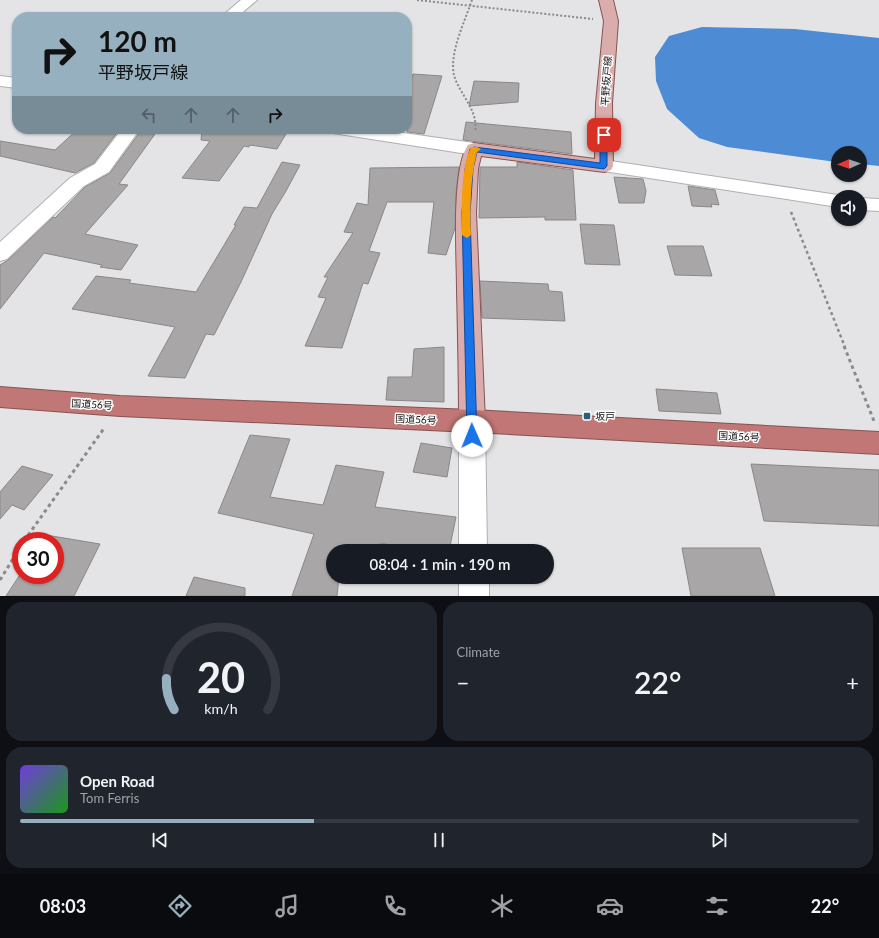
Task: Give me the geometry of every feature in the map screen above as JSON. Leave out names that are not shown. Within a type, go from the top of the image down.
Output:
[{"type":"highway","name":"国道56号","points":[[0,397],[120,406],[472,421],[878,435]]},
{"type":"main road","name":"平野坂戸線","points":[[604,166],[604,103],[611,21],[606,0]]},
{"type":"main road","points":[[472,421],[466,213],[469,169],[474,149],[604,166]]},
{"type":"street","points":[[234,12],[250,0]]},
{"type":"street","points":[[0,81],[12,82]]},
{"type":"street","points":[[0,254],[77,182],[102,168],[127,134]]},
{"type":"street","points":[[373,134],[474,149]]},
{"type":"street","points":[[604,166],[831,200]]},
{"type":"street","points":[[867,204],[879,205]]},
{"type":"street","points":[[472,421],[474,544]]},
{"type":"street","points":[[474,584],[474,596]]},
{"type":"path","points":[[416,0],[611,21]]},
{"type":"path","points":[[472,0],[453,56],[454,75],[472,110],[476,127],[474,149]]},
{"type":"path","points":[[787,194],[788,205],[878,435]]},
{"type":"path","points":[[30,532],[120,406]]},
{"type":"path","points":[[0,580],[12,561]]},
{"type":"water","points":[[702,27],[795,29],[879,38],[879,166],[867,165],[867,146],[831,146],[831,161],[727,147],[699,138],[667,109],[656,81],[655,57],[669,36]]},
{"type":"building","points":[[413,74],[442,76],[424,134],[412,133]]},
{"type":"building","points":[[474,81],[519,83],[518,102],[469,106]]},
{"type":"building","points":[[466,122],[571,132],[572,154],[463,140]]},
{"type":"building","points":[[73,134],[116,134],[94,163],[75,173],[0,156],[0,141],[55,150]]},
{"type":"building","points":[[139,134],[155,134],[119,184],[128,185],[85,234],[138,245],[121,270],[100,267],[102,265],[44,253],[0,309],[0,265],[8,260],[53,217],[55,218],[85,187],[110,173]]},
{"type":"building","points":[[202,134],[286,134],[277,149],[250,145],[249,147],[244,146],[219,181],[182,178],[210,141],[201,140]]},
{"type":"building","points":[[282,162],[300,165],[272,214],[241,282],[214,335],[206,334],[185,378],[148,376],[175,327],[72,309],[96,276],[131,280],[129,283],[196,292],[236,225],[234,225],[244,207],[257,208]]},
{"type":"building","points":[[517,162],[573,170],[576,220],[545,220],[545,217],[479,218],[480,167],[517,167]]},
{"type":"building","points":[[459,167],[456,193],[455,228],[446,255],[428,253],[434,202],[387,202],[369,251],[380,253],[368,284],[363,283],[342,348],[305,346],[326,298],[318,297],[328,277],[324,277],[353,233],[344,232],[357,203],[368,205],[370,168]]},
{"type":"building","points":[[614,177],[643,179],[646,191],[644,203],[619,203]]},
{"type":"building","points":[[688,186],[715,190],[719,205],[711,204],[712,207],[692,206]]},
{"type":"building","points":[[580,224],[614,225],[620,265],[585,264]]},
{"type":"building","points":[[667,246],[703,246],[712,276],[675,275]]},
{"type":"building","points":[[480,281],[548,284],[549,291],[562,292],[565,321],[482,318]]},
{"type":"building","points":[[444,347],[444,402],[386,400],[388,377],[412,377],[414,349]]},
{"type":"building","points":[[656,389],[717,393],[721,414],[659,411]]},
{"type":"building","points":[[250,435],[290,439],[270,497],[323,505],[336,465],[384,472],[375,507],[456,517],[450,544],[326,544],[326,584],[338,584],[337,596],[292,596],[314,534],[218,513]]},
{"type":"building","points":[[421,443],[452,448],[447,477],[413,472]]},
{"type":"building","points":[[751,464],[879,470],[879,526],[764,521]]},
{"type":"building","points":[[22,466],[53,475],[24,510],[12,505],[0,519],[0,492]]},
{"type":"building","points":[[64,538],[100,544],[74,596],[6,596],[14,584],[64,584]]},
{"type":"building","points":[[682,548],[760,548],[775,596],[691,596]]},
{"type":"building","points":[[194,577],[245,588],[245,596],[186,596]]},
{"type":"slow traffic","points":[[467,235],[466,213],[469,169],[474,149],[477,149]]},
{"type":"place","name":"坂戸","points":[[587,416]]},
{"type":"route","points":[[472,436],[466,213],[469,169],[474,149],[604,166],[604,135]]}]
